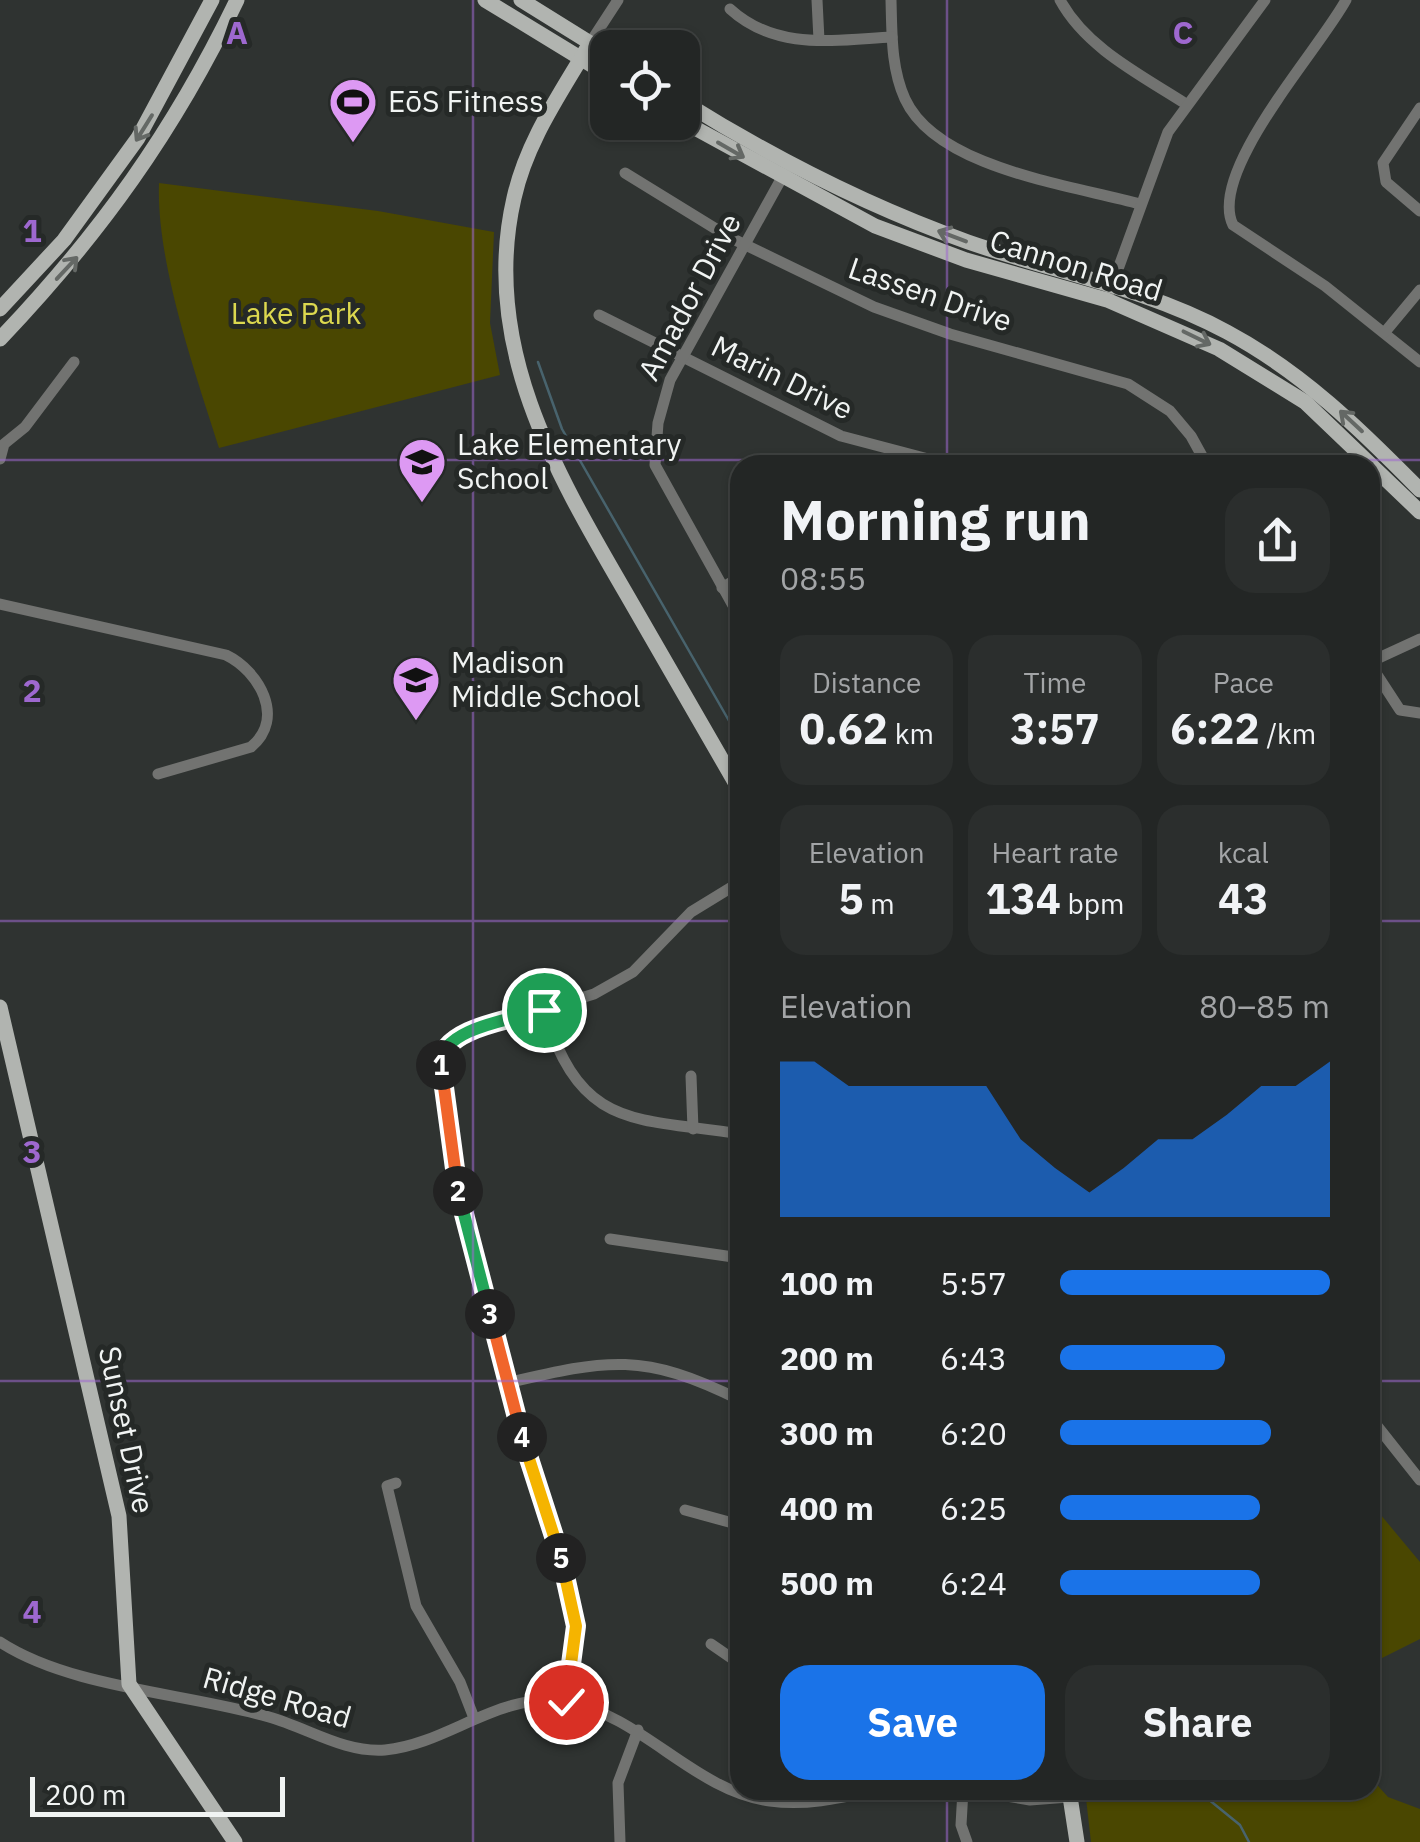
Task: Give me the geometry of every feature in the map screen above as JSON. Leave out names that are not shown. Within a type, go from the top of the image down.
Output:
[{"type":"main road","points":[[0,309],[64,240],[138,138],[212,0]]},
{"type":"main road","points":[[0,339],[81,252],[150,159],[212,54],[236,0]]},
{"type":"main road","points":[[485,0],[590,63]]},
{"type":"main road","points":[[520,0],[590,42],[536,135],[508,228],[509,328],[529,405],[558,474],[730,774]]},
{"type":"main road","points":[[206,17],[213,34],[208,48],[212,54]]},
{"type":"main road","name":"Cannon Road","points":[[700,113],[875,226],[948,253],[1110,292],[1225,330],[1282,366],[1348,416],[1420,490]]},
{"type":"main road","name":"Cannon Road","points":[[700,130],[785,171]]},
{"type":"main road","name":"Cannon Road","points":[[1110,292],[1273,379],[1336,428],[1363,455]]},
{"type":"main road","name":"Cannon Road","points":[[1380,472],[1420,512]]},
{"type":"main road","name":"Sunset Drive","points":[[0,1007],[119,1516],[129,1684]]},
{"type":"main road","points":[[129,1684],[235,1842]]},
{"type":"main road","points":[[1071,1800],[1076,1842]]},
{"type":"street","points":[[598,30],[618,0]]},
{"type":"street","points":[[817,0],[819,40]]},
{"type":"street","points":[[891,0],[892,37],[904,97],[921,124],[944,144],[972,158],[1140,204]]},
{"type":"street","points":[[1060,0],[1099,46],[1186,104]]},
{"type":"street","points":[[1110,292],[1168,132],[1265,0]]},
{"type":"street","points":[[1346,0],[1246,150],[1232,181],[1229,217],[1233,225],[1385,332],[1420,362]]},
{"type":"street","points":[[730,9],[762,32],[819,40],[892,37]]},
{"type":"street","points":[[1420,108],[1383,163],[1386,182],[1420,212]]},
{"type":"street","name":"Amador Drive","points":[[730,601],[656,465],[660,407],[785,171]]},
{"type":"street","name":"Lassen Drive","points":[[624,172],[746,245],[889,313],[1128,384],[1170,411],[1201,455]]},
{"type":"street","points":[[1385,332],[1420,290]]},
{"type":"street","name":"Marin Drive","points":[[599,315],[841,436],[904,455]]},
{"type":"street","points":[[0,459],[4,444],[26,427],[74,362]]},
{"type":"street","points":[[722,588],[730,583]]},
{"type":"street","points":[[0,604],[226,655],[252,670],[262,691],[268,725],[262,737],[251,747],[158,774]]},
{"type":"street","points":[[1380,658],[1420,640]]},
{"type":"street","points":[[1380,679],[1400,710],[1420,713]]},
{"type":"street","points":[[566,1702],[574,1658],[573,1601],[507,1383],[453,1170],[441,1060],[450,1038],[594,994],[633,972],[691,912],[730,888]]},
{"type":"street","points":[[544,1010],[556,1048],[586,1090],[636,1121],[730,1133]]},
{"type":"street","points":[[691,1076],[692,1130]]},
{"type":"street","points":[[610,1239],[730,1257]]},
{"type":"street","points":[[507,1383],[591,1364],[635,1362],[696,1378],[730,1395]]},
{"type":"street","points":[[1380,1430],[1420,1480]]},
{"type":"street","points":[[396,1483],[387,1486],[416,1606],[460,1682],[474,1718]]},
{"type":"street","points":[[685,1510],[730,1522]]},
{"type":"street","name":"Ridge Road","points":[[0,1642],[29,1661],[271,1717],[348,1747],[382,1750],[524,1702],[566,1702],[604,1712],[730,1788]]},
{"type":"street","points":[[711,1644],[730,1657]]},
{"type":"street","points":[[620,1842],[618,1784],[638,1730]]},
{"type":"street","points":[[965,1800],[961,1824],[968,1842]]},
{"type":"green space","name":"Lake Park","points":[[159,183],[378,211],[494,232],[490,323],[500,375],[219,448],[170,282]]},
{"type":"green space","points":[[1380,1514],[1420,1562],[1420,1639],[1380,1659]]},
{"type":"green space","points":[[1380,1788],[1388,1797],[1420,1809],[1420,1842],[1091,1842],[1086,1800],[1380,1800]]},
{"type":"waterway","points":[[538,362],[562,429],[730,723]]},
{"type":"waterway","points":[[1209,1800],[1240,1825],[1249,1842]]},
{"type":"place","name":"EōS Fitness","points":[[353,144]]},
{"type":"place","name":"Lake Elementary School","points":[[422,504]]},
{"type":"place","name":"Madison Middle School","points":[[416,722]]},
{"type":"route","points":[[544,1010],[450,1038],[441,1052],[441,1060],[453,1170],[513,1410],[573,1601],[574,1658],[566,1702]]}]
